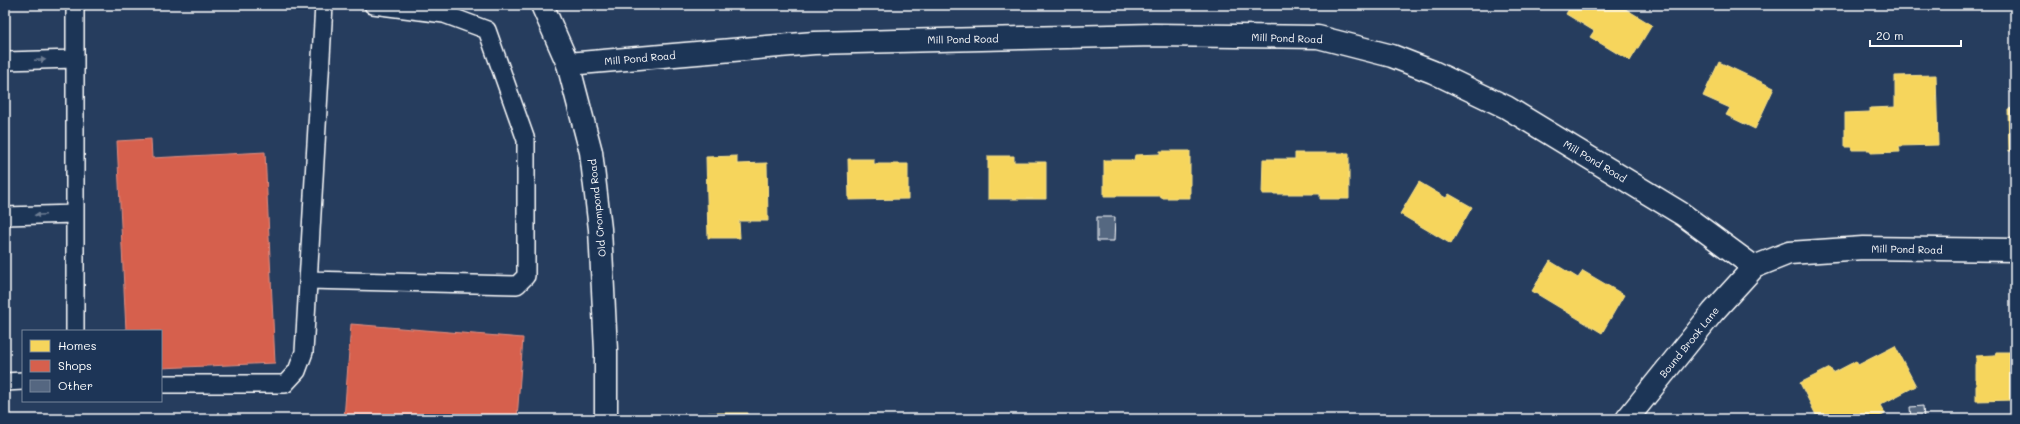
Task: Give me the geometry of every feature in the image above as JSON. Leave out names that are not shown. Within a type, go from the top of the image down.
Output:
[{"type":"street","name":"Old Crompond Road","points":[[542,5],[568,64],[591,152],[600,229],[606,351],[606,419]]},
{"type":"street","name":"Mill Pond Road","points":[[568,64],[814,43],[1154,35],[1318,37],[1399,59],[1433,72],[1506,107],[1682,214],[1754,267],[1789,253],[1863,248],[2015,250]]},
{"type":"street","name":"Bound Brook Lane","points":[[1627,419],[1713,312],[1754,267]]},
{"type":"lane","points":[[75,5],[76,330]]},
{"type":"lane","points":[[162,384],[284,384],[297,371],[304,352],[324,5]]},
{"type":"lane","points":[[308,280],[517,285],[526,276],[526,140],[487,30],[444,14],[373,5]]},
{"type":"lane","points":[[5,61],[75,60]]},
{"type":"lane","points":[[5,216],[75,214]]},
{"type":"lane","points":[[5,382],[22,381]]},
{"type":"building: Homes","points":[[1571,5],[1619,5],[1652,25],[1630,61],[1590,37],[1594,31],[1566,14]]},
{"type":"building: Homes","points":[[1719,62],[1774,88],[1755,129],[1726,115],[1730,108],[1703,96]]},
{"type":"building: Homes","points":[[1936,75],[1938,145],[1899,146],[1900,152],[1871,153],[1870,150],[1852,150],[1851,147],[1845,147],[1845,113],[1870,112],[1870,108],[1895,107],[1895,76]]},
{"type":"building: Homes","points":[[2015,108],[2015,151],[2009,151],[2008,109]]},
{"type":"building: Homes","points":[[1160,151],[1190,151],[1190,198],[1161,198],[1161,196],[1104,196],[1104,160],[1134,160],[1135,155],[1160,154]]},
{"type":"building: Homes","points":[[1295,153],[1349,153],[1349,199],[1320,199],[1320,194],[1262,194],[1263,159],[1295,159]]},
{"type":"building: Homes","points":[[737,156],[737,164],[767,163],[768,221],[739,221],[740,238],[708,238],[706,157]]},
{"type":"building: Homes","points":[[988,156],[1014,156],[1014,162],[1046,162],[1046,199],[988,199]]},
{"type":"building: Homes","points":[[848,159],[874,159],[874,164],[908,164],[908,199],[849,200]]},
{"type":"building: Homes","points":[[1419,182],[1446,198],[1449,194],[1472,207],[1451,244],[1400,214]]},
{"type":"building: Homes","points":[[1550,261],[1578,278],[1583,271],[1624,295],[1602,333],[1532,291]]},
{"type":"building: Homes","points":[[1895,346],[1916,386],[1880,405],[1885,414],[1875,419],[1818,419],[1800,383],[1830,368],[1833,373],[1856,361],[1858,365]]},
{"type":"building: Homes","points":[[1996,352],[2011,352],[2011,364],[2015,364],[2015,400],[1976,401],[1976,356],[1995,355]]},
{"type":"building: Homes","points":[[708,413],[748,413],[748,419],[708,419]]},
{"type":"building: Shops","points":[[151,139],[152,158],[265,152],[275,363],[162,368],[162,330],[126,330],[117,141]]},
{"type":"building: Shops","points":[[351,324],[523,338],[517,419],[344,419]]},
{"type":"building: Other","points":[[1097,217],[1115,217],[1114,241],[1097,241]]},
{"type":"building: Other","points":[[1923,406],[1924,419],[1911,419],[1910,407]]}]
